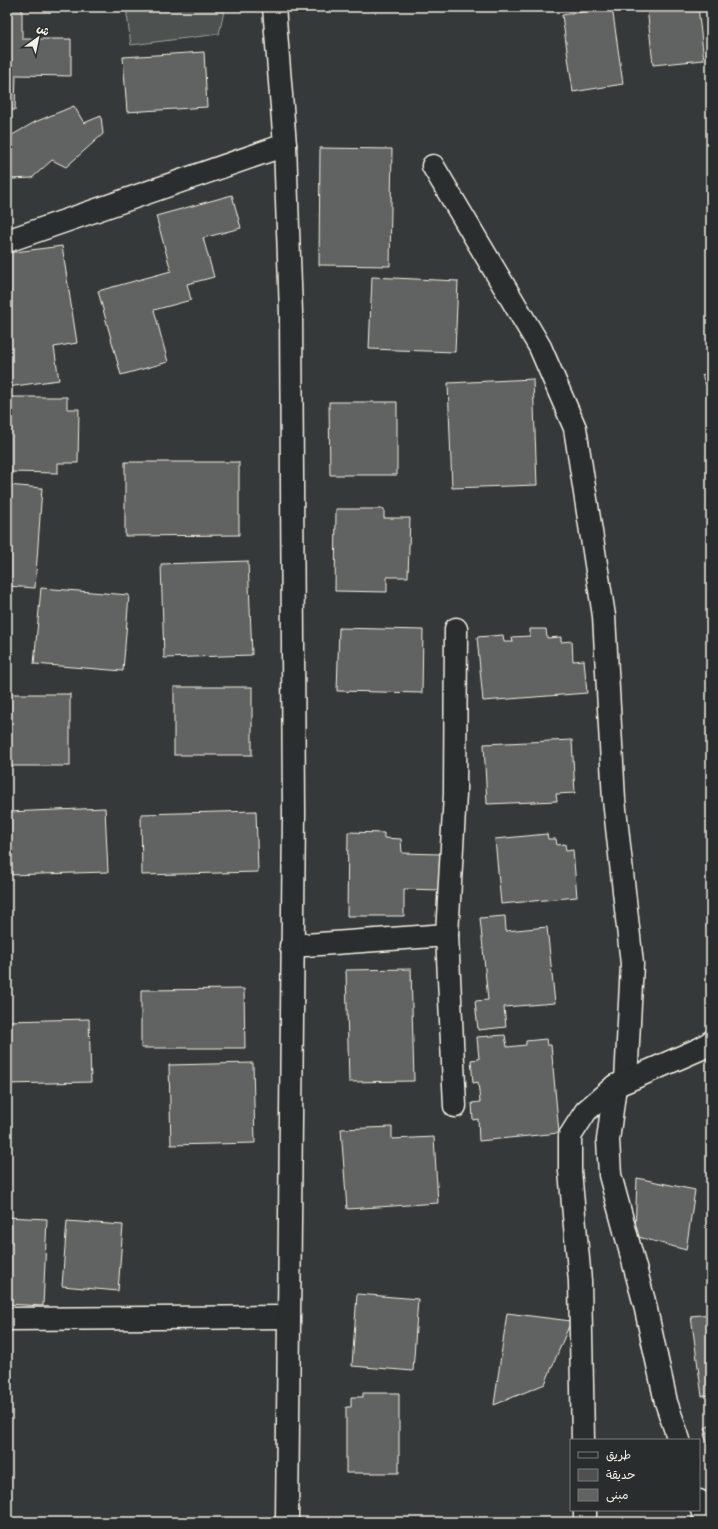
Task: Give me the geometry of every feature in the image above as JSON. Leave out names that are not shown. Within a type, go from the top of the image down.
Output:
[{"type":"street","points":[[274,7],[285,145],[291,313],[294,813],[291,946],[288,1522]]},
{"type":"street","points":[[7,241],[285,145]]},
{"type":"street","points":[[432,166],[540,347],[575,428],[604,616],[614,800],[632,964],[621,1083],[608,1140],[610,1175],[645,1305],[666,1402],[679,1439]]},
{"type":"street","points":[[455,1106],[447,935],[455,794],[456,629]]},
{"type":"street","points":[[291,946],[447,935]]},
{"type":"street","points":[[583,1439],[580,1281],[570,1171],[570,1136],[586,1111],[621,1083],[702,1048],[711,1042]]},
{"type":"street","points":[[7,1319],[288,1316]]},
{"type":"street","points":[[700,1504],[706,1522]]},
{"type":"street","points":[[585,1511],[585,1522]]},
{"type":"green space","points":[[126,7],[225,7],[219,34],[131,45]]},
{"type":"building","points":[[612,7],[623,84],[573,92],[562,15]]},
{"type":"building","points":[[647,7],[698,7],[704,60],[653,65]]},
{"type":"building","points":[[7,8],[22,8],[22,39],[71,39],[71,76],[16,75],[15,110],[7,110]]},
{"type":"building","points":[[204,52],[207,107],[127,112],[123,57]]},
{"type":"building","points":[[74,106],[84,123],[101,116],[103,134],[66,167],[52,160],[32,178],[12,179],[7,168],[7,138],[35,122]]},
{"type":"building","points":[[320,148],[392,149],[390,266],[319,265]]},
{"type":"building","points":[[232,195],[241,228],[203,238],[214,277],[187,284],[191,300],[154,310],[168,362],[121,375],[98,291],[171,271],[156,216]]},
{"type":"building","points":[[62,246],[77,343],[54,347],[59,380],[7,387],[7,253]]},
{"type":"building","points":[[372,277],[458,281],[455,352],[369,349]]},
{"type":"building","points":[[711,362],[711,371],[707,363]]},
{"type":"building","points":[[711,371],[711,398],[702,375]]},
{"type":"building","points":[[533,379],[537,485],[452,488],[448,383]]},
{"type":"building","points":[[7,397],[67,397],[67,409],[79,409],[78,463],[58,463],[58,473],[7,472]]},
{"type":"building","points":[[329,402],[397,402],[397,475],[330,475]]},
{"type":"building","points":[[125,462],[239,462],[239,535],[125,536]]},
{"type":"building","points":[[7,485],[42,488],[35,588],[7,586]]},
{"type":"building","points":[[336,509],[384,509],[384,518],[410,518],[408,577],[387,577],[387,592],[335,591]]},
{"type":"building","points":[[248,561],[252,655],[164,658],[161,564]]},
{"type":"building","points":[[41,588],[129,595],[123,671],[34,664]]},
{"type":"building","points":[[339,628],[423,630],[422,693],[337,691]]},
{"type":"building","points":[[530,629],[546,629],[547,638],[561,637],[561,642],[572,641],[573,661],[584,660],[587,693],[483,701],[477,637],[503,635],[504,642],[513,642],[512,637],[530,636]]},
{"type":"building","points":[[174,687],[252,687],[252,755],[174,755]]},
{"type":"building","points":[[7,694],[70,694],[70,766],[7,766]]},
{"type":"building","points":[[572,740],[575,793],[556,794],[557,801],[487,804],[484,744]]},
{"type":"building","points":[[105,808],[108,872],[7,875],[7,812]]},
{"type":"building","points":[[256,811],[258,872],[142,875],[141,814]]},
{"type":"building","points":[[348,832],[384,833],[384,838],[401,839],[402,853],[440,854],[440,890],[404,889],[404,916],[347,916]]},
{"type":"building","points":[[547,834],[548,839],[556,839],[557,845],[565,844],[566,851],[573,850],[577,897],[501,904],[495,839]]},
{"type":"building","points":[[505,916],[506,931],[547,927],[555,1003],[504,1007],[506,1027],[478,1030],[475,1001],[488,1000],[480,918]]},
{"type":"building","points":[[411,969],[414,1081],[349,1082],[346,970]]},
{"type":"building","points":[[244,989],[245,1048],[141,1048],[141,990]]},
{"type":"building","points":[[89,1019],[91,1082],[7,1084],[7,1021]]},
{"type":"building","points":[[505,1035],[507,1047],[526,1045],[526,1041],[546,1039],[547,1045],[551,1045],[559,1133],[479,1141],[478,1119],[473,1120],[472,1103],[480,1102],[478,1082],[473,1083],[471,1060],[479,1059],[477,1037]]},
{"type":"building","points":[[253,1063],[255,1143],[171,1145],[169,1065]]},
{"type":"building","points":[[392,1127],[392,1139],[434,1137],[438,1203],[347,1209],[341,1129]]},
{"type":"building","points":[[637,1178],[695,1190],[686,1250],[635,1236]]},
{"type":"building","points":[[7,1217],[47,1219],[43,1306],[7,1304]]},
{"type":"building","points":[[67,1221],[123,1225],[118,1291],[62,1286]]},
{"type":"building","points":[[357,1294],[418,1299],[413,1371],[352,1366]]},
{"type":"building","points":[[507,1313],[571,1321],[545,1384],[494,1405]]},
{"type":"building","points":[[711,1314],[711,1395],[702,1396],[691,1316]]},
{"type":"building","points":[[363,1393],[399,1393],[399,1473],[346,1473],[346,1407],[351,1407],[351,1397],[363,1397]]},
{"type":"building","points":[[711,1425],[711,1450],[704,1435],[708,1433],[705,1428]]}]
